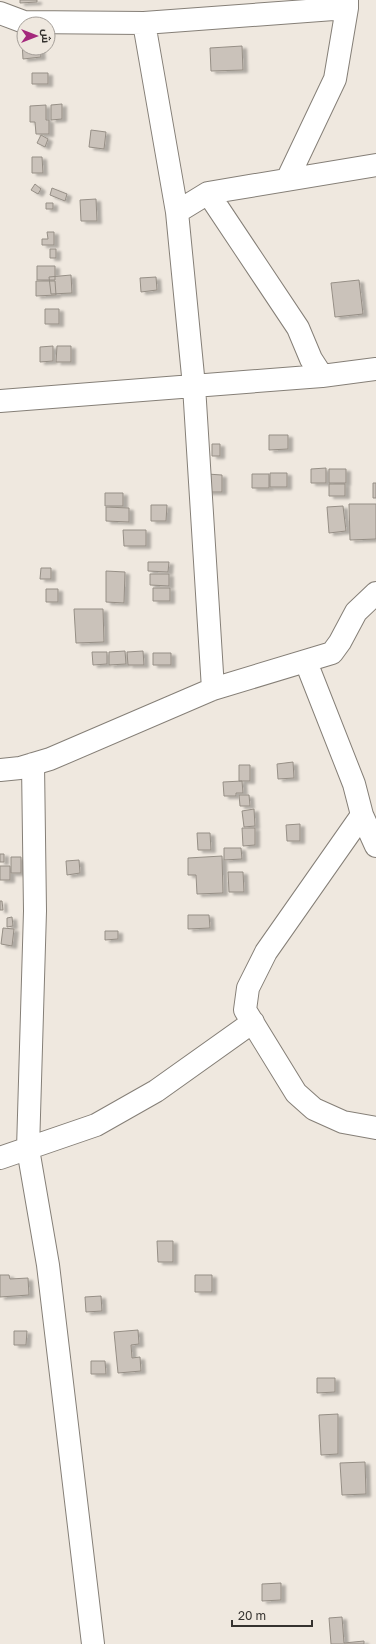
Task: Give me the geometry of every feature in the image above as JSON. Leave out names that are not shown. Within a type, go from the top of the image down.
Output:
[{"type":"street","points":[[0,13],[24,22],[144,23],[347,4],[335,79],[287,180]]},
{"type":"street","points":[[144,23],[177,212],[194,386],[213,689]]},
{"type":"street","points":[[177,212],[208,194],[376,165]]},
{"type":"street","points":[[208,194],[298,328],[311,359],[322,376]]},
{"type":"street","points":[[0,401],[322,376],[376,369]]},
{"type":"street","points":[[0,770],[33,764],[50,759],[213,689],[306,662],[332,652],[340,642],[356,612],[376,593]]},
{"type":"street","points":[[306,662],[354,784],[362,815],[376,846]]},
{"type":"street","points":[[33,764],[35,911],[28,1149],[48,1265],[93,1644]]},
{"type":"street","points":[[362,815],[266,952],[248,988],[245,1010],[296,1093],[314,1109],[343,1122],[376,1128]]},
{"type":"street","points":[[0,1158],[96,1124],[156,1091],[253,1022]]},
{"type":"building","points":[[20,0],[37,0],[37,2],[20,3]]},
{"type":"building","points":[[242,46],[243,70],[211,71],[210,48]]},
{"type":"building","points":[[23,56],[41,56],[41,57],[23,59]]},
{"type":"building","points":[[32,73],[48,73],[48,84],[32,84]]},
{"type":"building","points":[[62,104],[62,119],[51,120],[51,105]]},
{"type":"building","points":[[46,105],[46,120],[49,120],[49,134],[36,134],[35,122],[30,122],[30,106]]},
{"type":"building","points":[[91,130],[106,132],[104,149],[89,147]]},
{"type":"building","points":[[41,135],[48,139],[45,147],[37,143]]},
{"type":"building","points":[[32,157],[42,157],[43,173],[32,173]]},
{"type":"building","points":[[35,184],[41,189],[38,194],[31,190]]},
{"type":"building","points":[[52,188],[67,194],[65,201],[50,195]]},
{"type":"building","points":[[96,199],[97,221],[81,221],[80,200]]},
{"type":"building","points":[[46,203],[53,203],[53,209],[46,209]]},
{"type":"building","points":[[47,232],[54,232],[54,245],[42,245],[42,239],[48,239]]},
{"type":"building","points":[[50,249],[56,249],[56,258],[50,258]]},
{"type":"building","points":[[37,266],[55,266],[55,280],[37,280]]},
{"type":"building","points":[[71,275],[72,293],[51,294],[49,277]]},
{"type":"building","points":[[156,277],[157,290],[141,292],[140,278]]},
{"type":"building","points":[[359,280],[363,314],[335,317],[331,283]]},
{"type":"building","points":[[36,281],[55,281],[56,295],[36,296]]},
{"type":"building","points":[[45,309],[59,309],[59,324],[45,324]]},
{"type":"building","points":[[53,346],[53,361],[40,362],[40,347]]},
{"type":"building","points":[[57,346],[71,346],[71,362],[56,362]]},
{"type":"building","points":[[269,435],[288,435],[288,449],[269,450]]},
{"type":"building","points":[[212,444],[220,444],[220,456],[212,456]]},
{"type":"building","points":[[326,468],[326,483],[311,483],[311,469]]},
{"type":"building","points":[[329,469],[346,469],[346,483],[329,483]]},
{"type":"building","points":[[270,473],[287,473],[287,487],[270,487]]},
{"type":"building","points":[[207,474],[222,475],[222,492],[207,492]]},
{"type":"building","points":[[252,474],[269,474],[269,488],[252,488]]},
{"type":"building","points":[[373,483],[376,483],[376,498],[373,498]]},
{"type":"building","points":[[329,484],[345,484],[345,496],[329,496]]},
{"type":"building","points":[[105,493],[123,493],[123,506],[105,506]]},
{"type":"building","points":[[349,504],[376,504],[376,539],[350,540]]},
{"type":"building","points":[[151,505],[167,505],[166,521],[151,521]]},
{"type":"building","points":[[343,506],[346,531],[329,533],[327,507]]},
{"type":"building","points":[[106,507],[129,508],[129,522],[106,521]]},
{"type":"building","points":[[123,530],[146,530],[146,546],[124,546]]},
{"type":"building","points":[[148,562],[169,562],[168,572],[148,571]]},
{"type":"building","points":[[41,568],[51,568],[51,579],[40,579]]},
{"type":"building","points":[[106,571],[125,572],[124,603],[106,602]]},
{"type":"building","points":[[150,574],[169,574],[169,586],[150,585]]},
{"type":"building","points":[[153,588],[170,588],[170,601],[153,601]]},
{"type":"building","points":[[46,589],[58,589],[58,602],[46,602]]},
{"type":"building","points":[[74,609],[103,609],[104,642],[76,643]]},
{"type":"building","points":[[125,651],[126,664],[109,665],[109,652]]},
{"type":"building","points":[[143,651],[144,665],[128,665],[127,652]]},
{"type":"building","points":[[92,652],[107,652],[107,664],[93,665]]},
{"type":"building","points":[[153,653],[171,653],[171,665],[153,665]]},
{"type":"building","points":[[293,762],[294,778],[278,779],[277,764]]},
{"type":"building","points":[[239,765],[250,765],[250,781],[239,781]]},
{"type":"building","points":[[242,781],[243,793],[236,793],[236,796],[224,796],[223,782]]},
{"type":"building","points":[[239,795],[249,795],[250,806],[240,806]]},
{"type":"building","points":[[254,809],[255,826],[244,827],[242,811]]},
{"type":"building","points":[[300,824],[300,841],[287,841],[286,825]]},
{"type":"building","points":[[242,828],[255,828],[255,845],[243,846]]},
{"type":"building","points":[[197,833],[210,833],[211,850],[198,850]]},
{"type":"building","points":[[224,848],[241,848],[242,859],[224,860]]},
{"type":"building","points":[[0,854],[4,854],[4,862],[0,862]]},
{"type":"building","points":[[222,856],[223,893],[197,894],[196,875],[188,875],[188,858]]},
{"type":"building","points":[[11,857],[21,857],[21,873],[11,873]]},
{"type":"building","points":[[79,860],[80,873],[67,875],[66,861]]},
{"type":"building","points":[[0,866],[10,866],[10,880],[0,880]]},
{"type":"building","points":[[228,872],[243,872],[244,892],[229,892]]},
{"type":"building","points":[[0,901],[2,901],[3,910],[0,910]]},
{"type":"building","points":[[188,915],[209,915],[210,928],[188,929]]},
{"type":"building","points":[[12,917],[13,926],[7,927],[7,918]]},
{"type":"building","points":[[3,928],[14,929],[12,946],[1,944]]},
{"type":"building","points":[[105,931],[118,931],[118,939],[105,940]]},
{"type":"building","points":[[157,1241],[173,1241],[173,1262],[158,1262]]},
{"type":"building","points":[[0,1275],[9,1275],[10,1279],[28,1278],[29,1295],[0,1297]]},
{"type":"building","points":[[195,1275],[212,1275],[212,1292],[195,1292]]},
{"type":"building","points":[[101,1296],[102,1311],[86,1312],[85,1297]]},
{"type":"building","points":[[138,1330],[139,1344],[131,1345],[132,1358],[140,1357],[141,1371],[118,1373],[114,1332]]},
{"type":"building","points":[[14,1331],[27,1331],[26,1345],[14,1345]]},
{"type":"building","points":[[91,1361],[105,1361],[106,1374],[91,1374]]},
{"type":"building","points":[[317,1378],[335,1378],[335,1392],[317,1393]]},
{"type":"building","points":[[338,1414],[338,1454],[321,1455],[319,1415]]},
{"type":"building","points":[[365,1462],[366,1494],[342,1495],[340,1463]]},
{"type":"building","points":[[281,1583],[281,1600],[262,1601],[262,1584]]},
{"type":"building","points":[[342,1617],[344,1643],[364,1641],[364,1644],[331,1644],[329,1618]]}]
